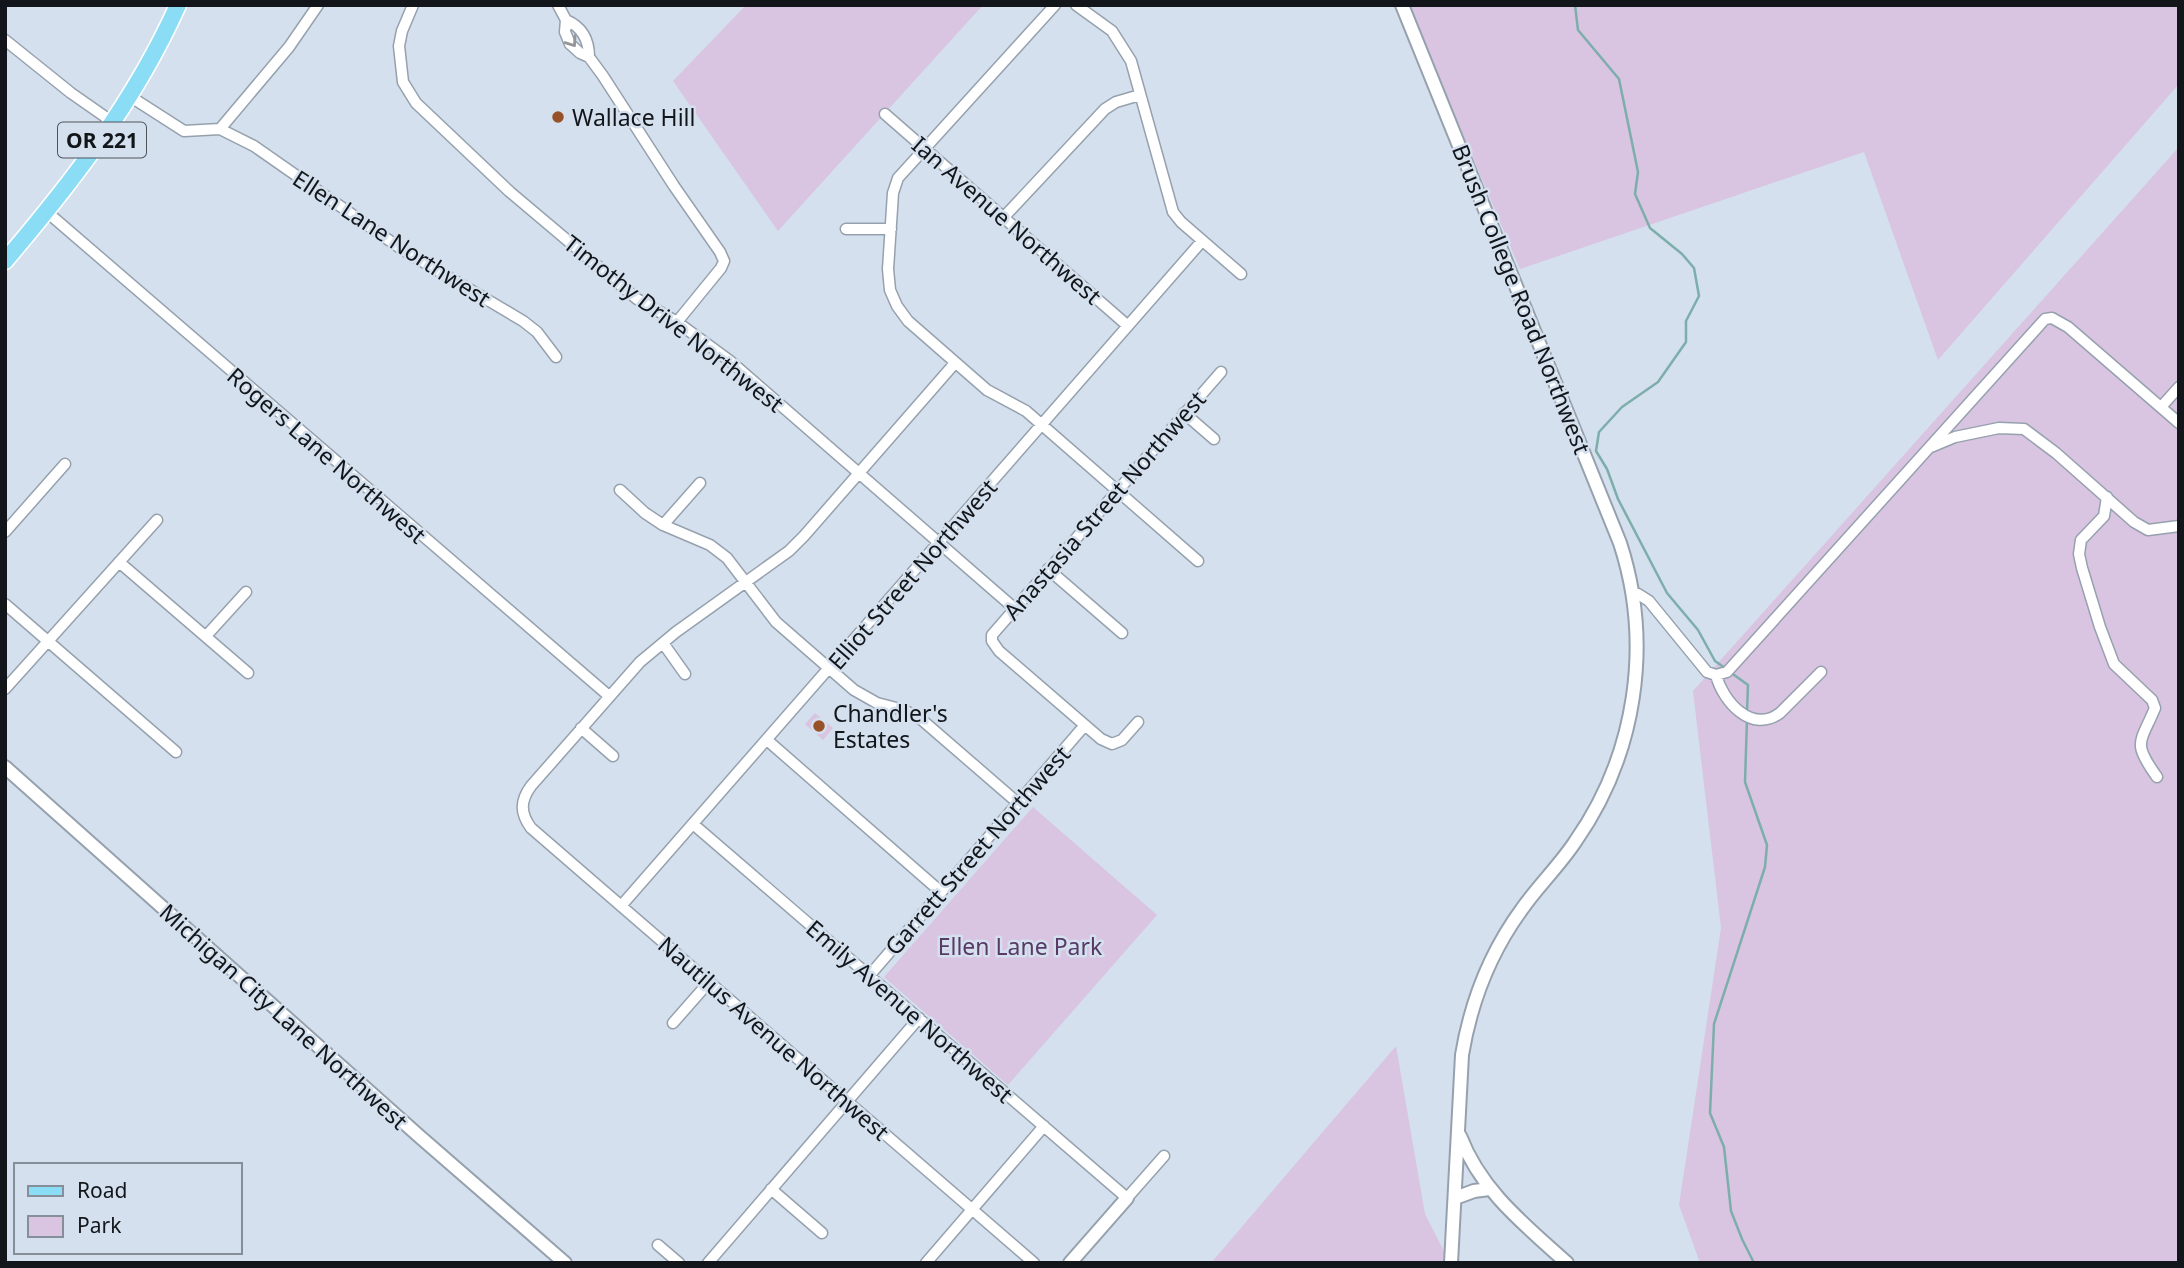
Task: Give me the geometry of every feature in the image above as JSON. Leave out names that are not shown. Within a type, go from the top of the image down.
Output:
[{"type":"main road","name":"OR 221","points":[[5,261],[47,212],[114,123],[152,60],[178,5]]},
{"type":"street","points":[[131,97],[184,131],[220,129],[289,47],[318,5]]},
{"type":"street","name":"Timothy Drive Northwest","points":[[413,5],[399,46],[403,82],[416,103],[510,192],[612,278],[658,313],[677,323],[730,361],[1014,608]]},
{"type":"street","points":[[558,5],[566,20],[580,29],[586,38],[589,57],[723,261],[721,268],[677,323]]},
{"type":"street","points":[[1055,5],[898,178],[893,193],[888,269],[890,290],[908,321],[955,363],[987,390],[1026,411],[1198,561]]},
{"type":"street","points":[[1076,5],[1097,19],[1121,44],[1131,61],[1173,212],[1241,274]]},
{"type":"street","name":"Brush College Road Northwest","points":[[1402,5],[1615,529],[1625,557],[1633,595],[1637,648],[1634,689],[1617,763],[1589,820],[1568,852],[1502,937],[1486,970],[1467,1026],[1462,1055],[1451,1263]]},
{"type":"street","points":[[566,20],[565,32],[570,44],[589,57]]},
{"type":"street","points":[[5,40],[71,93],[114,123]]},
{"type":"street","points":[[1004,217],[1105,109],[1116,102],[1140,95]]},
{"type":"street","name":"Ian Avenue Northwest","points":[[885,114],[1128,326]]},
{"type":"street","name":"Ellen Lane Northwest","points":[[220,129],[254,146],[403,250],[523,321],[537,332],[556,357]]},
{"type":"street","name":"Rogers Lane Northwest","points":[[47,212],[609,696]]},
{"type":"street","points":[[846,229],[891,229]]},
{"type":"street","name":"Elliot Street Northwest","points":[[621,906],[1202,241]]},
{"type":"street","points":[[1633,595],[1638,594],[1649,601],[1696,662],[1707,672],[1716,675],[1730,668],[2045,319],[2060,321],[2179,422]]},
{"type":"street","points":[[614,755],[581,728],[640,662],[789,551],[955,363]]},
{"type":"street","name":"Anastasia Street Northwest","points":[[1085,725],[999,651],[992,641],[994,630],[1221,372]]},
{"type":"street","points":[[2161,407],[2179,387]]},
{"type":"street","points":[[1184,414],[1214,439]]},
{"type":"street","points":[[1927,448],[1955,437],[1999,429],[2024,429],[2056,453],[2134,522],[2148,530],[2179,526]]},
{"type":"street","points":[[5,532],[65,464]]},
{"type":"street","points":[[663,526],[700,483]]},
{"type":"street","points":[[620,490],[663,526],[710,545],[727,558],[776,622],[829,669],[866,698],[904,710],[922,720],[1018,803]]},
{"type":"street","points":[[2107,498],[2104,516],[2081,540],[2080,561],[2099,627],[2114,664],[2152,700],[2155,708],[2141,737],[2140,749],[2157,777]]},
{"type":"street","points":[[5,689],[157,520]]},
{"type":"street","points":[[119,562],[248,673]]},
{"type":"street","points":[[1048,569],[1122,634]]},
{"type":"street","points":[[206,636],[246,592]]},
{"type":"street","points":[[5,604],[176,752]]},
{"type":"street","points":[[663,643],[685,674]]},
{"type":"street","points":[[1716,675],[1730,703],[1746,716],[1760,721],[1774,718],[1821,672]]},
{"type":"street","points":[[1085,725],[1101,739],[1112,744],[1122,740],[1138,722]]},
{"type":"street","name":"Garrett Street Northwest","points":[[869,976],[1085,725]]},
{"type":"street","name":"Nautilus Avenue Northwest","points":[[581,728],[524,797],[524,819],[531,828],[1034,1263]]},
{"type":"street","points":[[767,740],[941,892]]},
{"type":"street","name":"Michigan City Lane Northwest","points":[[5,767],[565,1263]]},
{"type":"street","name":"Emily Avenue Northwest","points":[[693,824],[1127,1198]]},
{"type":"street","points":[[673,1023],[709,982]]},
{"type":"street","points":[[708,1263],[919,1018]]},
{"type":"street","points":[[926,1263],[1044,1126]]},
{"type":"street","points":[[1458,1133],[1489,1189],[1567,1263]]},
{"type":"street","points":[[1070,1263],[1164,1156]]},
{"type":"street","points":[[771,1189],[822,1233]]},
{"type":"street","points":[[1455,1198],[1489,1189]]},
{"type":"street","points":[[658,1245],[679,1263]]},
{"type":"green space","points":[[746,5],[983,5],[778,231],[673,81]]},
{"type":"green space","points":[[1408,5],[2179,5],[2179,84],[1938,360],[1864,152],[1520,269]]},
{"type":"green space","points":[[2179,147],[2179,1263],[1700,1263],[1679,1205],[1721,928],[1693,691]]},
{"type":"green space","name":"Chandler's Estates","points":[[815,713],[833,728],[823,740],[805,724]]},
{"type":"green space","name":"Ellen Lane Park","points":[[1033,807],[1157,915],[1008,1085],[884,977]]},
{"type":"green space","points":[[1396,1046],[1425,1214],[1450,1263],[1211,1263]]},
{"type":"waterway","points":[[1575,5],[1578,30],[1619,79],[1638,172],[1635,194],[1650,228],[1682,254],[1694,268],[1699,296],[1686,321],[1686,342],[1658,382],[1622,407],[1599,432],[1596,451],[1667,593],[1698,630],[1715,661],[1725,668]]},
{"type":"waterway","points":[[1730,672],[1748,685],[1747,712]]},
{"type":"waterway","points":[[1747,719],[1745,782],[1767,845],[1765,867],[1714,1024],[1710,1113],[1724,1147],[1731,1211],[1754,1263]]},
{"type":"place","name":"Wallace Hill","points":[[558,117]]},
{"type":"place","name":"Chandler's Estates","points":[[819,726]]}]
